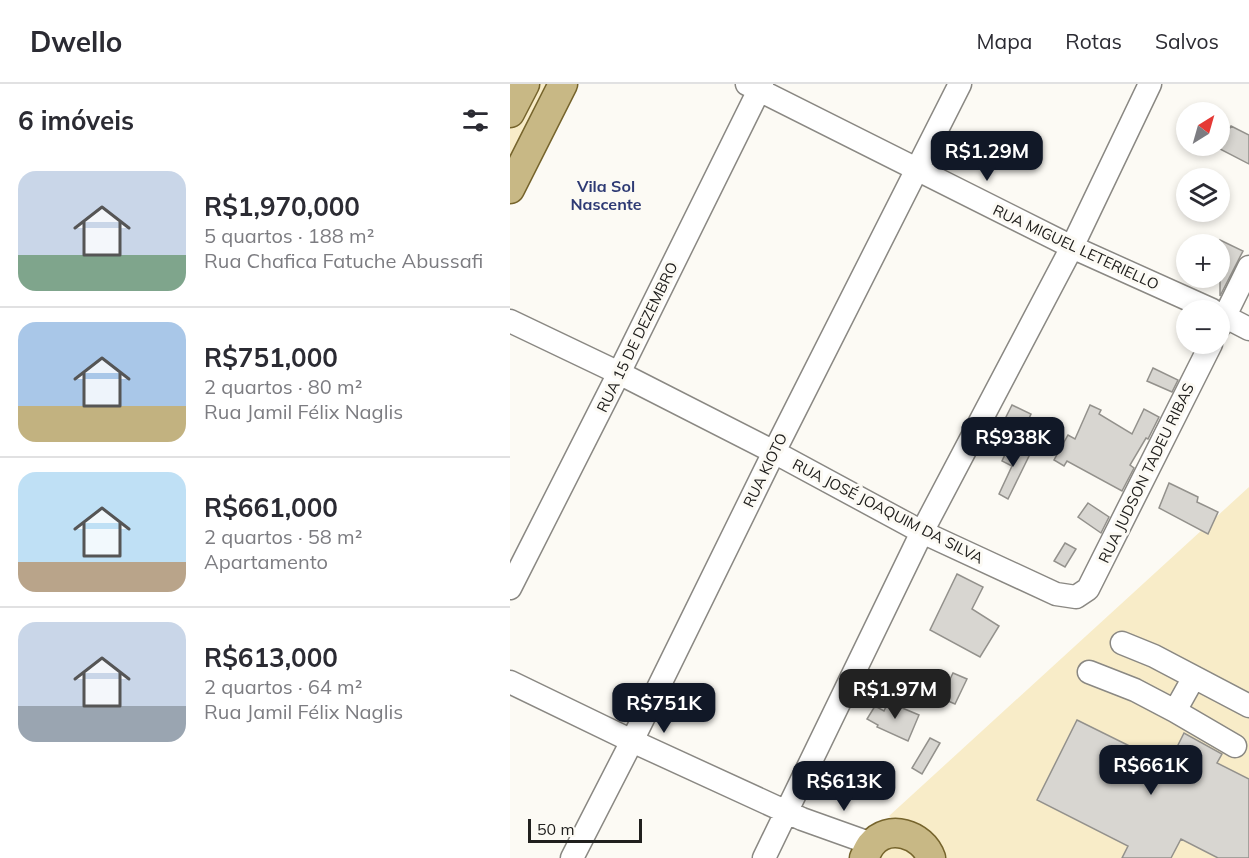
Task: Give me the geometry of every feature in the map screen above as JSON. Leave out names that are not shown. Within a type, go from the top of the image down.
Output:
[{"type":"main road","points":[[510,113],[525,84]]},
{"type":"main road","points":[[510,189],[562,84]]},
{"type":"main road","points":[[865,853],[883,836],[896,833],[909,835],[920,841],[934,856]]},
{"type":"street","name":"RUA KIOTO","points":[[572,858],[960,84]]},
{"type":"street","points":[[764,858],[794,815],[922,532],[1072,247],[1150,84]]},
{"type":"street","name":"RUA MIGUEL LETERIELLO","points":[[756,86],[917,170],[1183,300]]},
{"type":"street","name":"RUA 15 DE DEZEMBRO","points":[[510,588],[619,374],[756,86]]},
{"type":"street","points":[[1229,300],[1249,267]]},
{"type":"street","name":"RUA JOSÉ JOAQUIM DA SILVA","points":[[510,321],[774,452],[922,532],[1056,594],[1076,597]]},
{"type":"street","name":"RUA MIGUEL LETERIELLO","points":[[1230,321],[1249,329]]},
{"type":"street","name":"RUA JUDSON TADEU RIBAS","points":[[1076,597],[1089,589],[1206,354]]},
{"type":"street","points":[[1122,644],[1154,656],[1249,706]]},
{"type":"street","points":[[1089,672],[1135,690],[1235,746]]},
{"type":"street","points":[[1175,711],[1194,677]]},
{"type":"street","points":[[510,681],[632,741],[794,815],[865,853]]},
{"type":"shaded area","points":[[532,84],[551,84],[510,165],[510,127]]},
{"type":"shaded area","points":[[1249,487],[1249,858],[941,858],[929,852],[889,816]]},
{"type":"shaded area","points":[[898,844],[927,858],[879,858],[887,848]]},
{"type":"building","points":[[1231,126],[1249,135],[1249,164],[1230,154]]},
{"type":"building","points":[[1230,245],[1243,251],[1230,276]]},
{"type":"building","points":[[1153,368],[1178,380],[1172,392],[1147,381]]},
{"type":"building","points":[[1012,405],[1031,414],[1019,440],[999,431]]},
{"type":"building","points":[[1090,405],[1101,410],[1099,414],[1132,434],[1144,409],[1159,417],[1148,439],[1146,438],[1130,465],[1134,468],[1122,491],[1067,461],[1064,466],[1054,460],[1068,435],[1075,439]]},
{"type":"building","points":[[1010,444],[1030,454],[1008,499],[999,494],[1012,466],[1002,461]]},
{"type":"building","points":[[1169,483],[1198,497],[1197,502],[1218,512],[1208,534],[1159,508]]},
{"type":"building","points":[[1088,503],[1109,517],[1101,533],[1078,517]]},
{"type":"building","points":[[1065,543],[1076,549],[1065,567],[1054,561]]},
{"type":"building","points":[[957,574],[983,587],[972,609],[999,626],[980,657],[930,630]]},
{"type":"building","points":[[953,673],[967,679],[955,704],[941,698]]},
{"type":"building","points":[[888,702],[919,715],[908,741],[877,727],[878,725],[867,719],[875,706],[884,711]]},
{"type":"building","points":[[1077,720],[1168,765],[1184,733],[1222,754],[1217,763],[1249,779],[1249,858],[1218,858],[1181,839],[1171,858],[1122,858],[1128,846],[1037,800]]},
{"type":"building","points":[[930,738],[940,743],[922,774],[912,768]]},
{"type":"district","name":"Vila Sol Nascente","points":[[606,195]]}]
